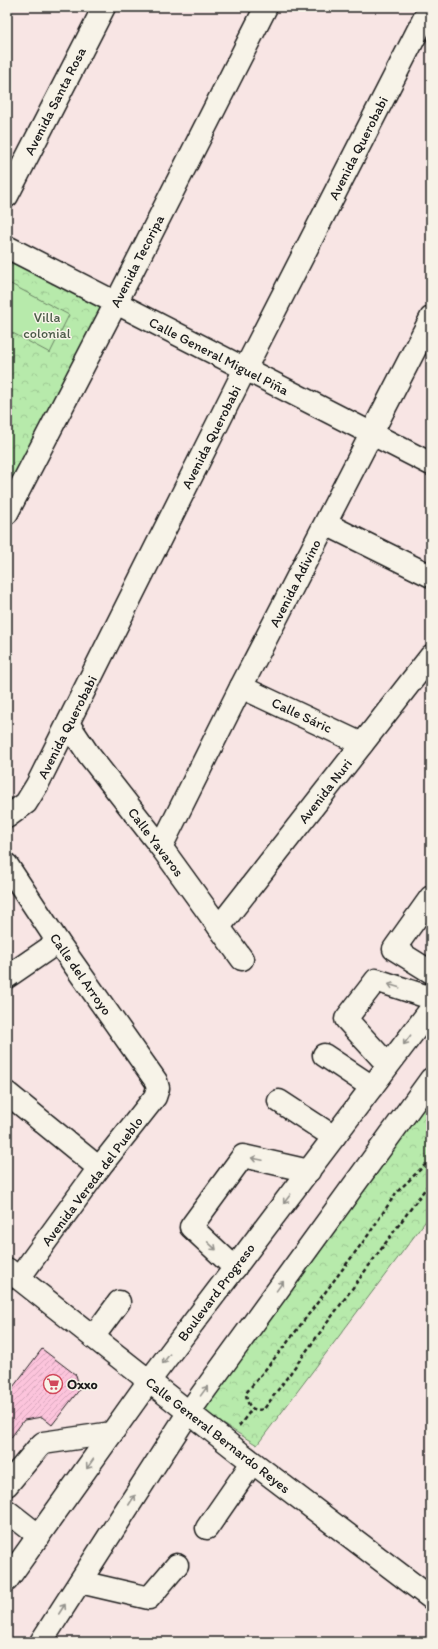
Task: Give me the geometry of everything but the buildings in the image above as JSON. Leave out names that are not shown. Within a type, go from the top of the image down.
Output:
[{"type":"street","name":"Avenida Santa Rosa","points":[[7,196],[104,7]]},
{"type":"street","name":"Avenida Tecoripa","points":[[7,513],[116,303],[266,7]]},
{"type":"street","name":"Avenida Querobabi","points":[[7,817],[26,803],[33,794],[69,725],[246,369],[430,7]]},
{"type":"street","name":"Calle General Miguel Piña","points":[[7,247],[431,464]]},
{"type":"street","name":"Avenida Adivino","points":[[161,848],[241,687],[431,318]]},
{"type":"street","points":[[326,524],[431,576]]},
{"type":"street","name":"Avenida Nuri","points":[[219,927],[431,656]]},
{"type":"street","name":"Calle Sáric","points":[[241,687],[362,744]]},
{"type":"street","name":"Calle Yavaros","points":[[69,725],[242,959]]},
{"type":"street","name":"Calle del Arroyo","points":[[7,865],[58,942],[156,1081]]},
{"type":"street","points":[[431,897],[394,949],[431,972]]},
{"type":"street","points":[[7,977],[58,942]]},
{"type":"street","points":[[388,1065],[346,1019],[376,980],[431,998]]},
{"type":"street","name":"Boulevard Progreso","points":[[7,1580],[149,1381],[431,1009]]},
{"type":"street","points":[[324,1055],[372,1087]]},
{"type":"street","points":[[41,1642],[189,1412],[431,1079]]},
{"type":"street","name":"Avenida Vereda del Pueblo","points":[[13,1273],[155,1097],[158,1088],[156,1081]]},
{"type":"street","points":[[7,1093],[99,1168]]},
{"type":"street","points":[[279,1100],[334,1137]]},
{"type":"street","points":[[235,1268],[191,1227],[243,1156],[309,1171]]},
{"type":"street","name":"Calle General Bernardo Reyes","points":[[13,1273],[252,1463],[431,1598]]},
{"type":"street","points":[[93,1337],[119,1302]]},
{"type":"street","points":[[7,1485],[43,1443],[112,1433]]},
{"type":"street","points":[[207,1528],[252,1463]]},
{"type":"street","points":[[7,1511],[39,1536]]},
{"type":"street","points":[[80,1582],[149,1598],[177,1565]]},
{"type":"path","points":[[431,1159],[396,1193],[369,1234],[287,1343],[246,1393],[247,1402],[252,1409],[264,1409],[431,1181]]},
{"type":"green space","name":"Villa colonial","points":[[7,260],[101,307],[7,494]]},
{"type":"green space","points":[[7,282],[69,315],[50,353],[7,330]]},
{"type":"green space","points":[[431,1087],[431,1214],[257,1445],[202,1411]]},
{"type":"place","name":"Oxxo","points":[[53,1384]]}]
